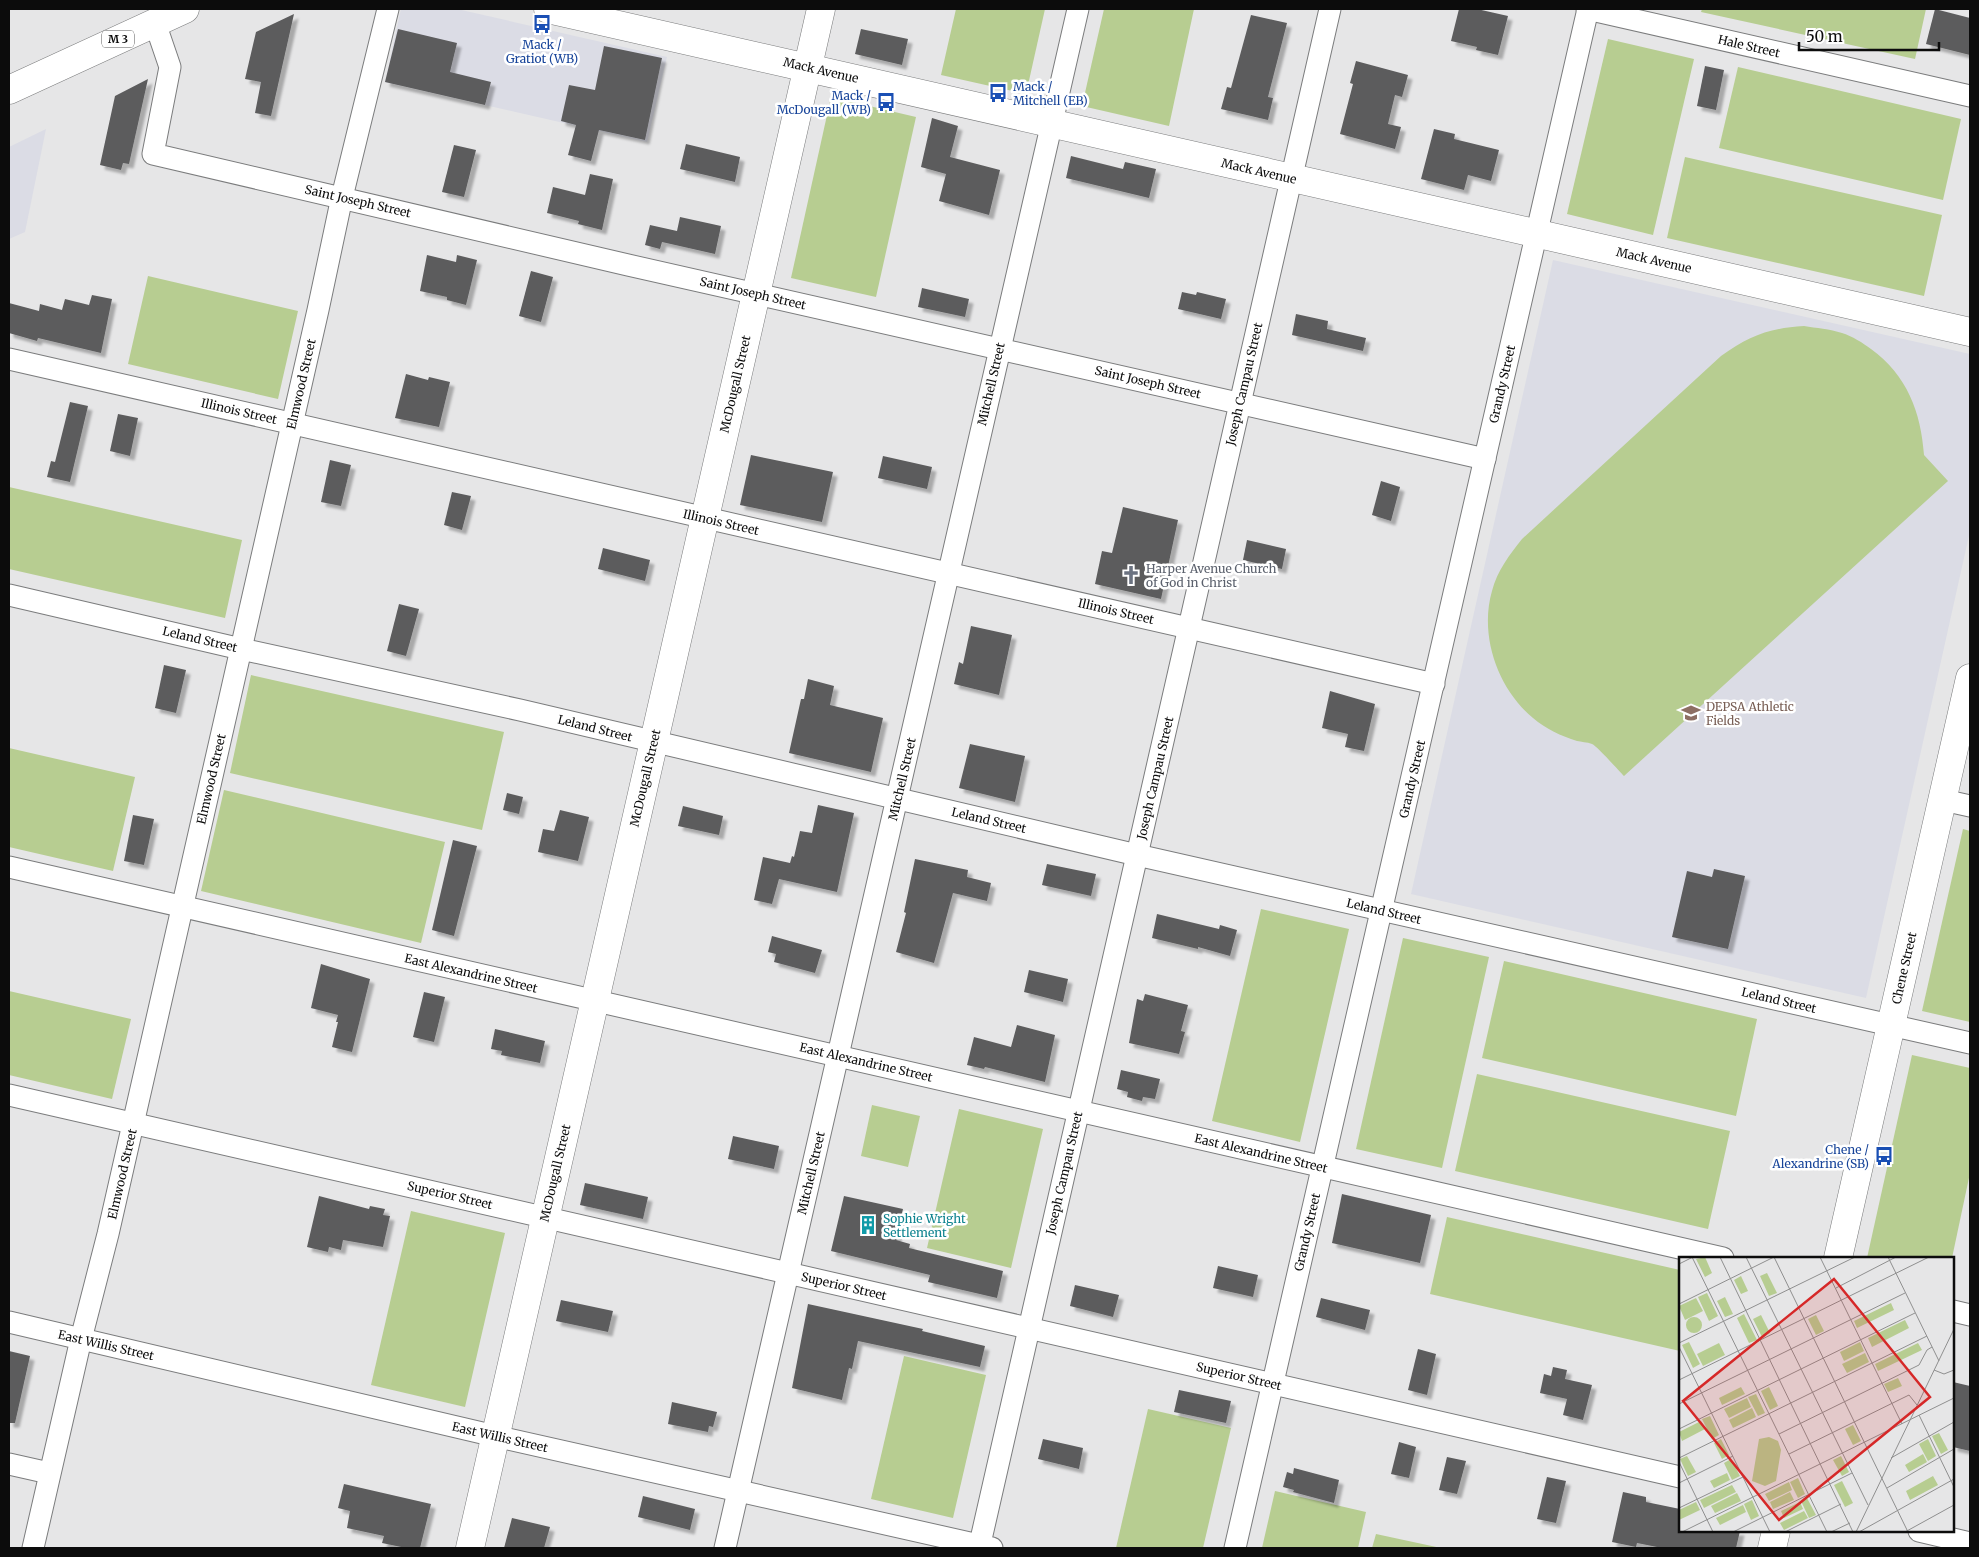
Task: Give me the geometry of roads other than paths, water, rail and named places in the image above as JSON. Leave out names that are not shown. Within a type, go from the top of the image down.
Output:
[{"type":"street","name":"M 3","points":[[9,90],[185,9]]},
{"type":"street","name":"Elmwood Street","points":[[33,1548],[49,1473],[108,1234],[183,907],[342,197],[388,9]]},
{"type":"street","name":"Mack Avenue","points":[[548,9],[1970,332]]},
{"type":"street","name":"McDougall Street","points":[[470,1548],[821,9]]},
{"type":"street","name":"Mitchell Street","points":[[725,1548],[1078,9]]},
{"type":"street","name":"Joseph Campau Street","points":[[984,1547],[1029,1329],[1330,9]]},
{"type":"street","name":"Hale Street","points":[[1588,9],[1970,96]]},
{"type":"street","name":"Grandy Street","points":[[1235,1548],[1588,9]]},
{"type":"street","name":"Saint Joseph Street","points":[[155,23],[170,67],[153,154],[756,294],[1485,459]]},
{"type":"street","name":"Illinois Street","points":[[9,359],[1434,684]]},
{"type":"street","name":"Leland Street","points":[[9,595],[241,649],[520,710],[897,800],[1970,1043]]},
{"type":"street","name":"Chene Street","points":[[1838,1257],[1970,678]]},
{"type":"street","points":[[1943,800],[1970,806]]},
{"type":"street","name":"East Alexandrine Street","points":[[9,867],[1719,1257]]},
{"type":"street","name":"Superior Street","points":[[9,1095],[1679,1476]]},
{"type":"street","points":[[1954,1310],[1970,1314]]},
{"type":"street","name":"East Willis Street","points":[[9,1322],[495,1436],[984,1547]]},
{"type":"street","points":[[9,1464],[49,1473]]},
{"type":"street","points":[[1772,1548],[1776,1532]]},
{"type":"street","points":[[1924,1532],[1970,1542]]},
{"type":"place","name":"Mack / Gratiot (WB)","points":[[542,24]]},
{"type":"place","name":"Mack / Mitchell (EB)","points":[[998,93]]},
{"type":"place","name":"Mack / McDougall (WB)","points":[[886,102]]},
{"type":"place","name":"Harper Avenue Church of God in Christ","points":[[1131,575]]},
{"type":"place","name":"DEPSA Athletic Fields","points":[[1691,713]]},
{"type":"place","name":"Chene / Alexandrine (SB)","points":[[1884,1156]]},
{"type":"place","name":"Sophie Wright Settlement","points":[[868,1225]]}]
